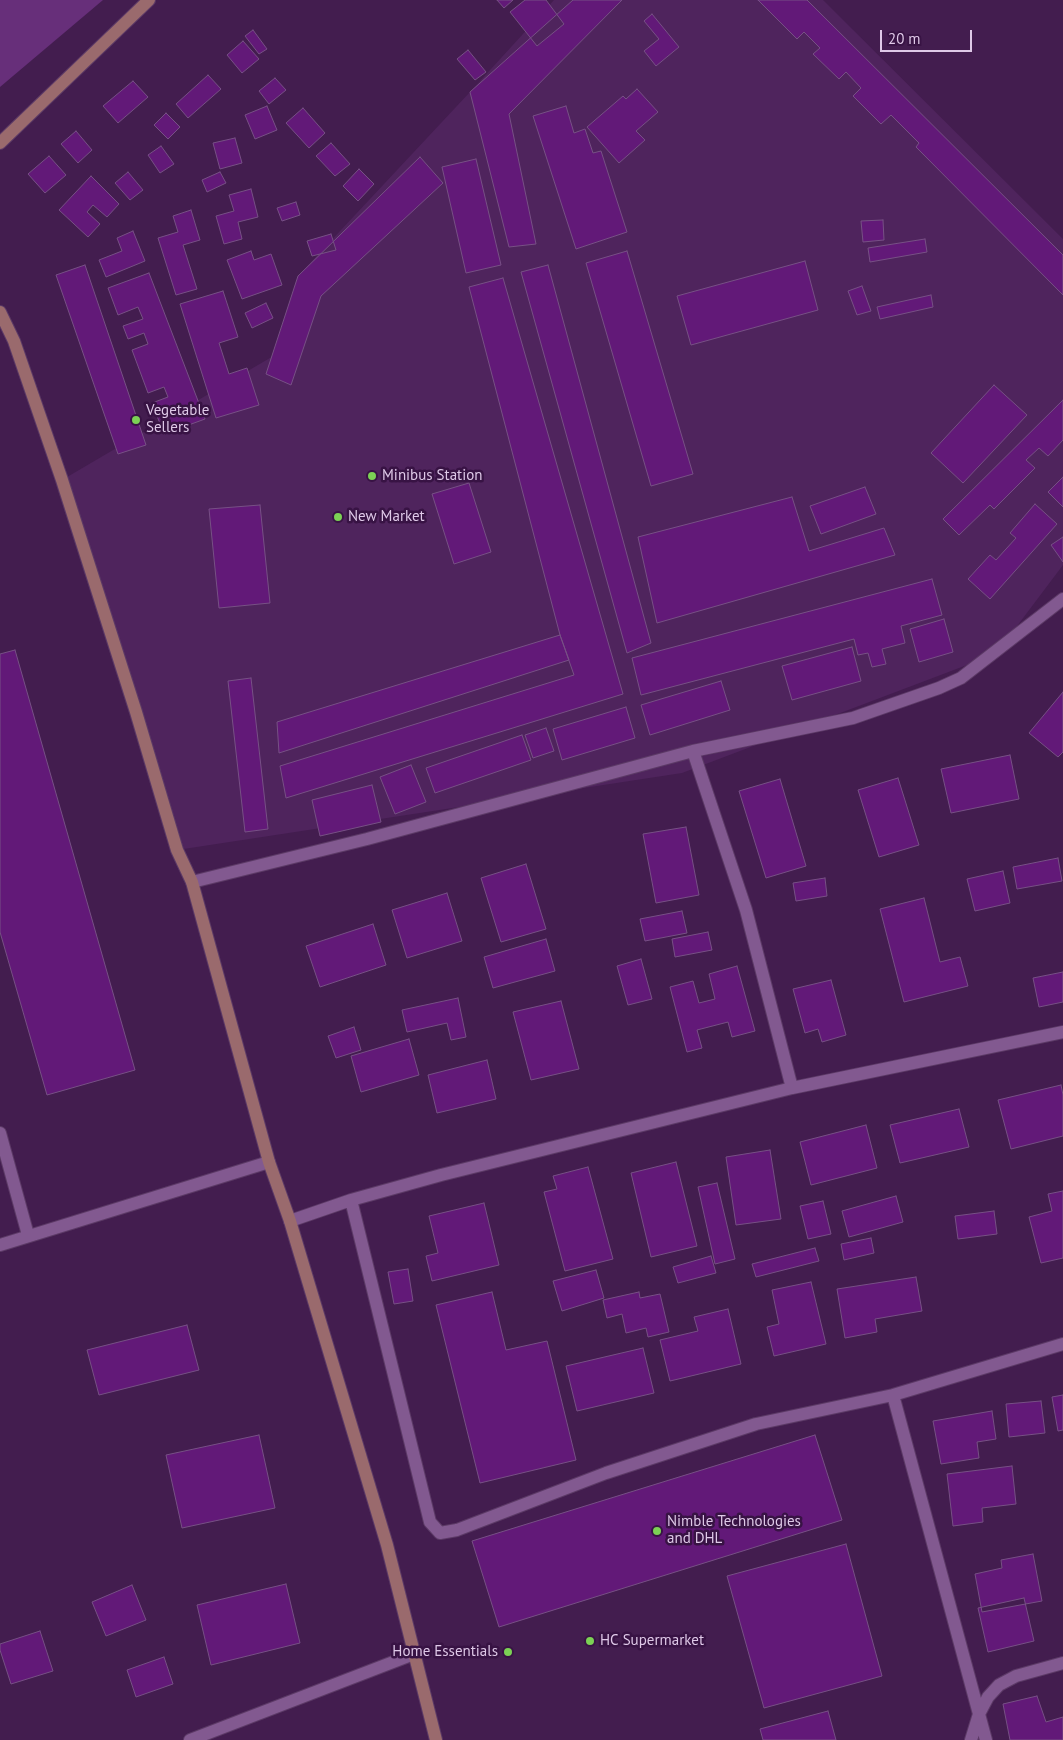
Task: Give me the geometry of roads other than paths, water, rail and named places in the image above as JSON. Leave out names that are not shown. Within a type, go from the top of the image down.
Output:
[{"type":"street","points":[[0,143],[149,0]]},
{"type":"street","points":[[0,312],[14,341],[62,480],[136,712],[176,850],[192,882],[269,1162],[290,1221],[387,1545],[436,1740]]},
{"type":"street","points":[[192,882],[367,839],[693,751],[852,718],[939,688],[961,678],[1063,599]]},
{"type":"street","points":[[693,751],[746,910],[792,1088]]},
{"type":"street","points":[[290,1221],[351,1200],[441,1175],[792,1088],[1063,1032]]},
{"type":"street","points":[[0,1133],[28,1235]]},
{"type":"street","points":[[0,1245],[269,1162]]},
{"type":"street","points":[[351,1200],[430,1522],[440,1534],[457,1530],[606,1473],[756,1424],[893,1395],[1063,1344]]},
{"type":"street","points":[[893,1395],[986,1740]]},
{"type":"street","points":[[190,1740],[414,1654]]},
{"type":"street","points":[[972,1740],[979,1714],[988,1697],[999,1685],[1016,1676],[1063,1663]]},
{"type":"place","name":"Vegetable Sellers","points":[[136,420]]},
{"type":"place","name":"Minibus Station","points":[[372,476]]},
{"type":"place","name":"New Market","points":[[338,517]]},
{"type":"place","name":"Nimble Technologies and DHL","points":[[657,1531]]},
{"type":"place","name":"HC Supermarket","points":[[590,1641]]},
{"type":"place","name":"Home Essentials","points":[[508,1652]]}]
